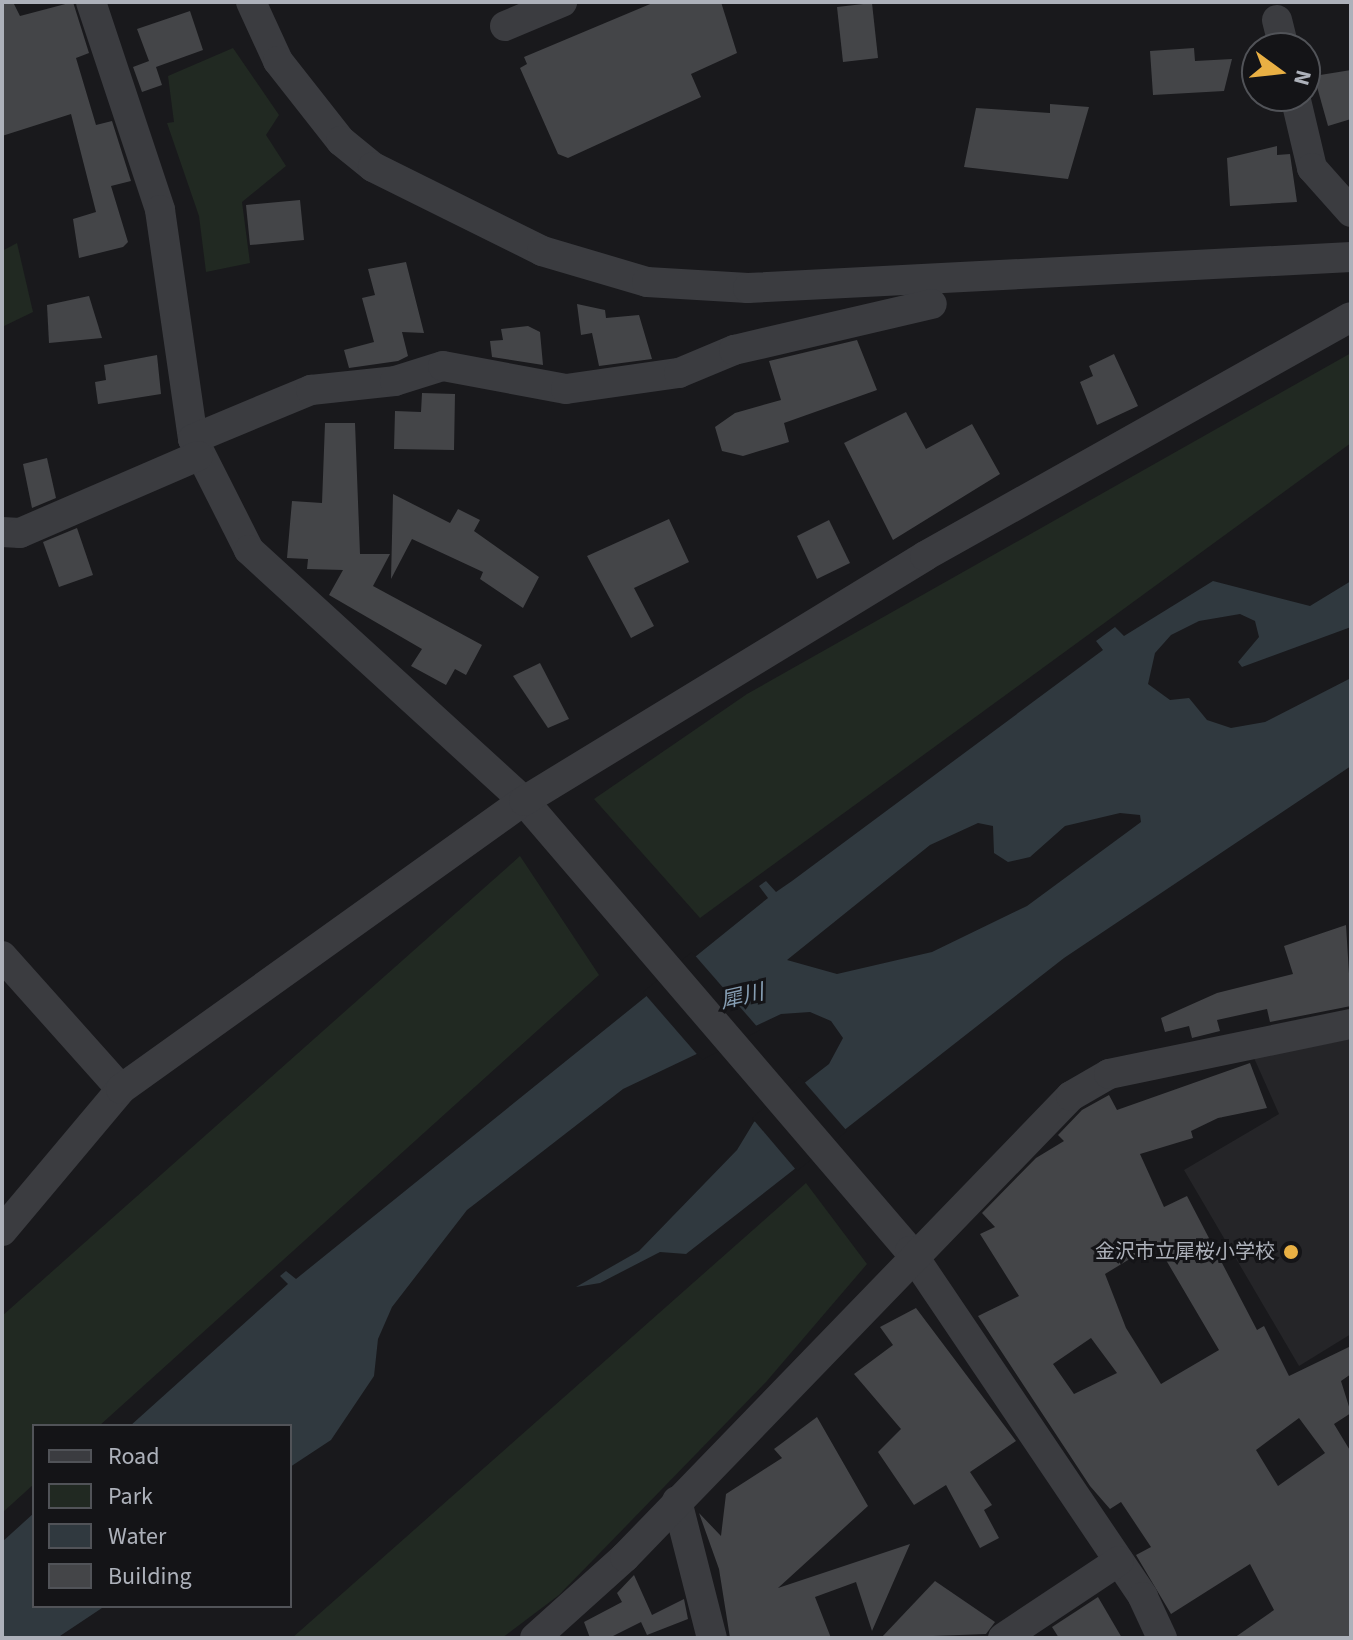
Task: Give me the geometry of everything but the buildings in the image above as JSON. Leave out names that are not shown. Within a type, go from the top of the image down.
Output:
[{"type":"street","points":[[91,2],[160,210],[196,447],[249,550],[526,805],[914,1256],[1119,1561],[1162,1638]]},
{"type":"street","points":[[251,2],[278,61],[341,141],[423,195],[542,251],[647,282],[748,288],[818,279],[1351,257]]},
{"type":"street","points":[[505,26],[562,2]]},
{"type":"street","points":[[1299,112],[1312,168],[1351,212]]},
{"type":"street","points":[[2,532],[20,533],[311,390],[395,381],[443,366],[566,389],[679,373],[734,350],[932,304]]},
{"type":"street","points":[[2,1231],[121,1089],[526,805],[925,556],[1351,317]]},
{"type":"street","points":[[2,956],[121,1089]]},
{"type":"street","points":[[535,1638],[677,1501],[1012,1151],[1071,1096],[1109,1074],[1351,1024]]},
{"type":"street","points":[[677,1501],[712,1638]]},
{"type":"street","points":[[1003,1638],[1119,1561]]},
{"type":"shaded area","name":"金沢市立犀桜小学校","points":[[1351,1039],[1351,1334],[1299,1366],[1184,1170],[1279,1114],[1254,1058]]},
{"type":"green space","points":[[233,48],[279,115],[266,135],[286,166],[242,202],[250,263],[206,272],[199,216],[167,123],[174,122],[168,76]]},
{"type":"green space","points":[[17,243],[33,312],[2,327],[2,251]]},
{"type":"green space","points":[[1351,353],[1351,443],[700,918],[594,799],[747,694]]},
{"type":"green space","points":[[520,856],[599,975],[101,1424],[32,1424],[32,1486],[2,1513],[2,1316]]},
{"type":"green space","points":[[806,1183],[867,1264],[766,1382],[559,1595],[502,1638],[292,1638]]},
{"type":"water","name":"犀川","points":[[1213,581],[1310,606],[1351,581],[1351,627],[1242,667],[1238,662],[1259,637],[1255,621],[1240,614],[1199,621],[1171,635],[1155,653],[1148,684],[1170,700],[1189,698],[1207,720],[1231,728],[1265,722],[1351,678],[1351,766],[1064,958],[686,1254],[660,1252],[600,1283],[576,1287],[639,1251],[737,1150],[754,1122],[829,1064],[843,1038],[831,1021],[810,1012],[781,1014],[623,1089],[467,1210],[392,1307],[378,1339],[374,1376],[331,1440],[292,1466],[292,1424],[132,1424],[288,1284],[280,1276],[286,1271],[296,1279],[768,898],[759,886],[766,881],[776,892],[792,881],[1103,650],[1096,641],[1115,627],[1124,636]],"holes":[[[1120,813],[1140,815],[1141,822],[1027,906],[932,952],[837,974],[787,960],[930,845],[978,823],[993,826],[994,853],[1008,862],[1030,857],[1065,826]]]},
{"type":"water","points":[[32,1515],[32,1608],[102,1608],[57,1638],[2,1638],[2,1542]]},
{"type":"pier","points":[[692,952],[760,1030],[702,1060],[643,992]]},
{"type":"pier","points":[[800,1077],[847,1131],[797,1171],[752,1118]]},
{"type":"place","name":"金沢市立犀桜小学校","points":[[1291,1252]]}]
